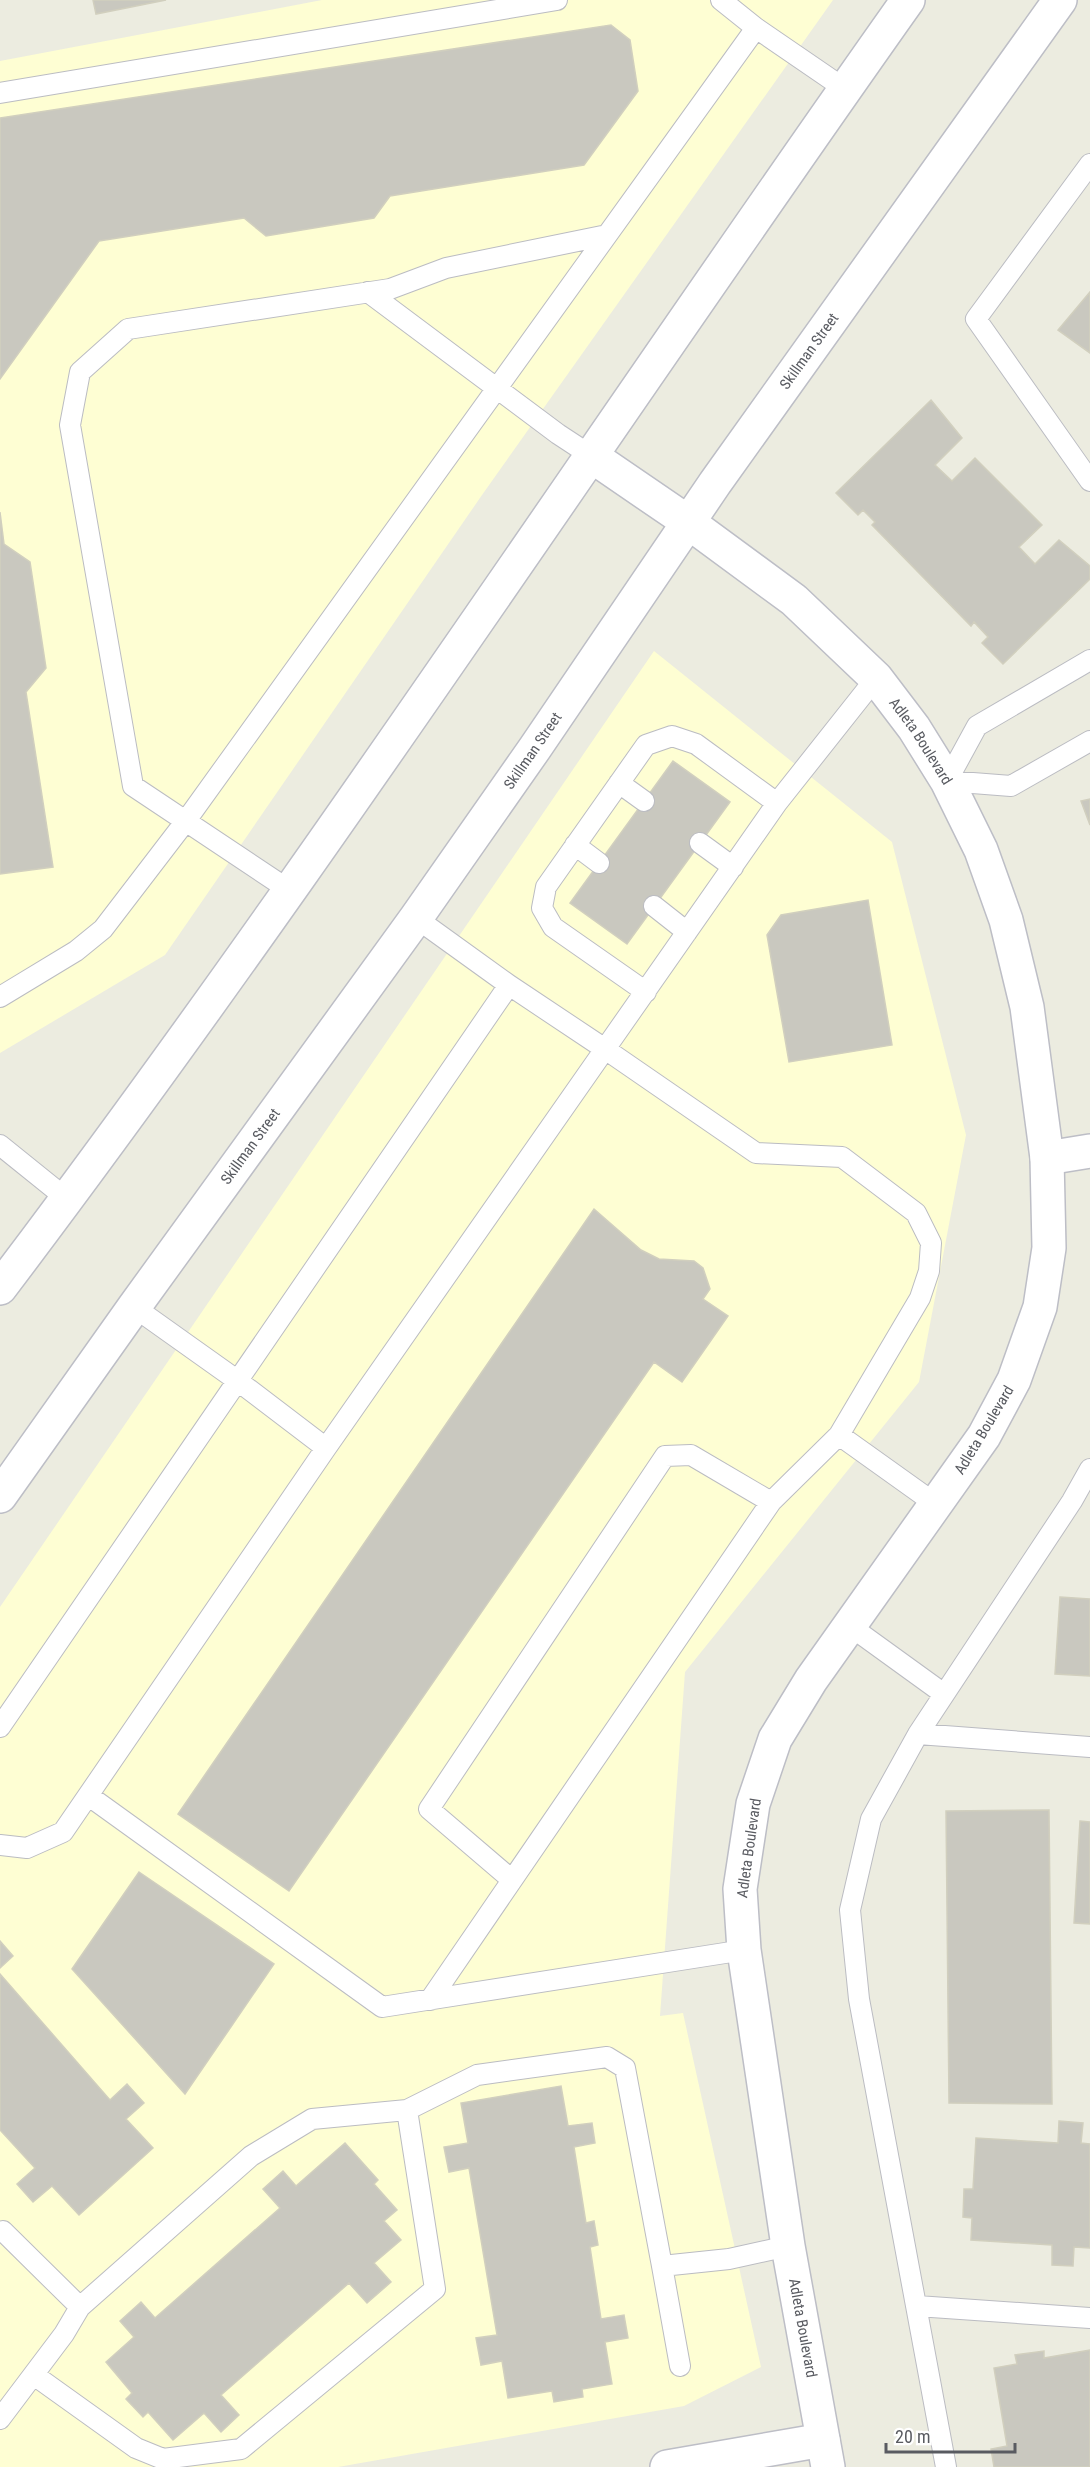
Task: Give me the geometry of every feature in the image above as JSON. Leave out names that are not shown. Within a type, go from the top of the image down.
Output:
[{"type":"main road","points":[[0,1288],[290,890],[908,0]]},
{"type":"main road","name":"Skillman Street","points":[[0,1496],[134,1306],[416,918],[535,748],[688,522],[1060,0]]},
{"type":"main road","name":"Adleta Boulevard","points":[[591,455],[688,522],[794,600],[876,678],[914,728],[947,781],[981,850],[1006,920],[1027,1007],[1047,1158],[1049,1248],[1040,1307],[1014,1380],[984,1436],[811,1680],[776,1739],[753,1804],[740,1889],[744,1950],[788,2246],[826,2453]]},
{"type":"main road","points":[[1047,1158],[1090,1151]]},
{"type":"main road","points":[[668,2467],[826,2453]]},
{"type":"lane","points":[[0,93],[557,0]]},
{"type":"lane","points":[[721,0],[756,28],[845,89]]},
{"type":"lane","points":[[0,997],[75,951],[103,928],[185,822],[756,28]]},
{"type":"lane","points":[[1090,165],[976,319],[1090,481]]},
{"type":"lane","points":[[290,890],[134,786],[70,425],[80,372],[128,329],[390,289],[446,268],[607,235]]},
{"type":"lane","points":[[368,292],[497,390],[591,455]]},
{"type":"lane","points":[[1090,660],[976,726],[947,781],[1011,786],[1090,741]]},
{"type":"lane","points":[[0,1845],[27,1848],[63,1832],[326,1448],[777,803],[876,678]]},
{"type":"lane","points":[[646,992],[553,927],[543,908],[546,887],[575,845],[646,745],[672,736],[696,744],[777,803]]},
{"type":"lane","points":[[619,783],[644,801]]},
{"type":"lane","points":[[700,843],[733,867]]},
{"type":"lane","points":[[575,845],[599,863]]},
{"type":"lane","points":[[654,906],[687,932]]},
{"type":"lane","points":[[416,918],[509,986],[605,1049],[756,1154],[842,1157],[916,1213],[930,1243],[929,1271],[920,1298],[839,1435],[771,1502],[430,2000]]},
{"type":"lane","points":[[0,1727],[509,986]]},
{"type":"lane","points":[[0,1145],[67,1199]]},
{"type":"lane","points":[[134,1306],[326,1448]]},
{"type":"lane","points":[[839,1435],[937,1505]]},
{"type":"lane","points":[[512,1880],[429,1809],[665,1456],[691,1455],[771,1502]]},
{"type":"lane","points":[[946,2467],[859,1999],[850,1910],[871,1819],[918,1734],[1072,1501],[1090,1469]]},
{"type":"lane","points":[[850,1626],[944,1695]]},
{"type":"lane","points":[[918,1734],[1090,1747]]},
{"type":"lane","points":[[89,1796],[382,2007],[744,1950]]},
{"type":"lane","points":[[0,2419],[34,2375],[80,2307],[251,2156],[312,2119],[406,2110],[477,2075],[608,2057],[625,2068],[680,2366]]},
{"type":"lane","points":[[34,2375],[136,2448],[163,2459],[241,2449],[435,2289],[406,2110]]},
{"type":"lane","points":[[1,2231],[80,2307]]},
{"type":"lane","points":[[662,2266],[729,2259],[788,2246]]},
{"type":"lane","points":[[917,2306],[1090,2318]]},
{"type":"shaded area","points":[[322,0],[833,0],[482,495],[165,955],[0,1053],[0,61]]},
{"type":"shaded area","points":[[654,651],[892,842],[966,1135],[919,1382],[685,1672],[660,2016],[683,2013],[761,2367],[684,2406],[338,2467],[0,2467],[0,1607]]},
{"type":"building","points":[[93,0],[166,0],[96,14]]},
{"type":"building","points":[[611,25],[630,40],[638,91],[584,165],[390,196],[374,218],[266,236],[244,218],[99,241],[0,379],[0,118]]},
{"type":"building","points":[[1090,292],[1090,353],[1058,330]]},
{"type":"building","points":[[931,400],[962,438],[935,465],[952,481],[975,458],[1042,525],[1019,547],[1035,564],[1059,540],[1090,566],[1090,579],[1003,664],[982,643],[988,637],[974,622],[971,626],[872,525],[875,522],[863,510],[858,515],[836,493]]},
{"type":"building","points":[[0,512],[4,544],[30,562],[46,668],[26,692],[53,867],[0,874]]},
{"type":"building","points":[[673,761],[730,802],[627,944],[570,903]]},
{"type":"building","points":[[1090,799],[1090,825],[1081,801]]},
{"type":"building","points":[[868,900],[892,1045],[789,1062],[767,935],[781,915]]},
{"type":"building","points":[[594,1209],[641,1250],[659,1259],[694,1261],[703,1268],[710,1289],[703,1299],[728,1316],[682,1382],[654,1362],[289,1891],[178,1814]]},
{"type":"building","points":[[1060,1597],[1090,1599],[1090,1676],[1055,1674]]},
{"type":"building","points":[[1049,1810],[1052,2104],[949,2103],[946,1811]]},
{"type":"building","points":[[1080,1821],[1090,1822],[1090,1924],[1074,1923]]},
{"type":"building","points":[[139,1872],[274,1964],[185,2094],[72,1969]]},
{"type":"building","points":[[0,1941],[13,1956],[0,1968]]},
{"type":"building","points":[[0,1974],[110,2100],[127,2084],[144,2103],[126,2119],[153,2148],[79,2215],[52,2186],[33,2202],[17,2184],[35,2168],[0,2130]]},
{"type":"building","points":[[561,2086],[568,2126],[592,2123],[595,2143],[574,2147],[586,2223],[594,2221],[598,2245],[590,2247],[601,2319],[624,2315],[628,2338],[605,2342],[612,2384],[582,2389],[583,2397],[554,2402],[552,2391],[508,2398],[502,2361],[481,2365],[476,2338],[497,2335],[469,2168],[449,2172],[444,2147],[468,2143],[461,2103]]},
{"type":"building","points":[[1059,2121],[1083,2123],[1081,2143],[1090,2144],[1090,2248],[1074,2247],[1073,2266],[1052,2265],[1052,2245],[971,2240],[972,2218],[963,2217],[964,2189],[973,2189],[976,2138],[1058,2143]]},
{"type":"building","points":[[345,2143],[378,2180],[374,2184],[397,2210],[384,2221],[401,2240],[374,2263],[391,2282],[367,2303],[349,2283],[221,2395],[239,2415],[221,2432],[204,2413],[173,2440],[148,2412],[143,2417],[126,2399],[132,2393],[106,2362],[134,2337],[120,2321],[141,2302],[155,2318],[280,2208],[263,2189],[283,2171],[296,2186]]},
{"type":"building","points":[[1090,2350],[1090,2467],[994,2467],[991,2449],[1007,2446],[994,2368],[1017,2364],[1015,2355],[1044,2351],[1044,2358]]}]
